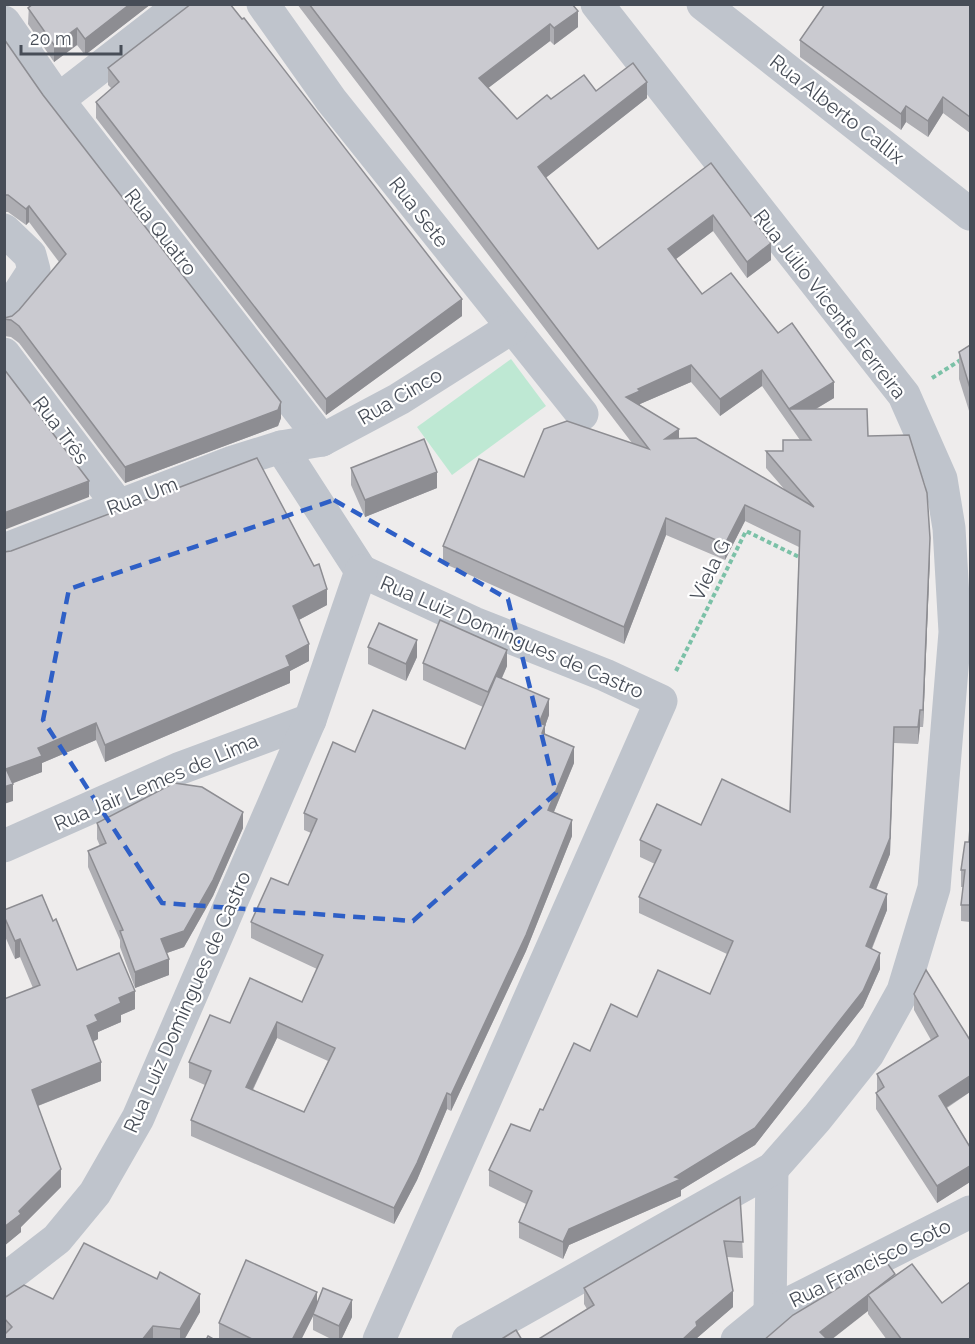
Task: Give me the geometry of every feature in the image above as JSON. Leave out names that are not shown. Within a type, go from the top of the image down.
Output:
[{"type":"street","points":[[58,100],[182,4]]},
{"type":"street","name":"Rua Sete","points":[[262,4],[331,100],[582,414]]},
{"type":"street","name":"Rua Júlio Vicente Ferreira","points":[[468,1340],[772,1169],[818,1118],[868,1054],[903,991],[934,888],[955,632],[949,528],[941,479],[904,395],[597,4]]},
{"type":"street","name":"Rua Alberto Callix","points":[[704,4],[970,214]]},
{"type":"street","name":"Rua Quatro","points":[[4,22],[58,100],[322,440]]},
{"type":"street","points":[[4,230],[30,255],[34,270],[4,316]]},
{"type":"street","name":"Rua Cinco","points":[[281,447],[322,440],[399,399],[511,328]]},
{"type":"street","name":"Rua Três","points":[[4,354],[118,505]]},
{"type":"street","points":[[281,447],[361,571]]},
{"type":"street","name":"Rua Um","points":[[4,550],[118,505],[281,447]]},
{"type":"street","name":"Rua Luiz Domingues de Castro","points":[[4,1280],[57,1239],[95,1193],[138,1118],[310,720],[361,571],[474,623],[605,675],[661,701],[380,1340]]},
{"type":"street","name":"Rua Jair Lemes de Lima","points":[[4,846],[178,769],[310,720]]},
{"type":"street","points":[[737,1340],[770,1312],[772,1169]]},
{"type":"street","name":"Rua Francisco Soto","points":[[770,1312],[970,1212]]},
{"type":"path","points":[[904,395],[970,354]]},
{"type":"path","name":"Viela G","points":[[661,701],[746,531],[808,561]]},
{"type":"highlighted area","points":[[334,500],[508,599],[556,793],[413,921],[162,903],[43,720],[69,589]]},
{"type":"green space","points":[[511,359],[546,406],[452,475],[417,427]]},
{"type":"building","points":[[33,4],[130,4],[85,39],[77,28],[54,45],[28,8]]},
{"type":"building","points":[[191,4],[230,4],[242,19],[244,18],[462,299],[326,399],[96,102],[119,82],[108,68]]},
{"type":"building","points":[[309,4],[572,4],[578,11],[554,28],[550,24],[479,78],[517,119],[547,95],[551,99],[584,75],[596,91],[633,63],[647,82],[538,167],[598,249],[711,163],[771,243],[747,262],[713,215],[668,249],[702,294],[731,273],[778,333],[792,323],[834,382],[789,409],[867,409],[868,436],[909,435],[927,493],[930,538],[923,710],[920,710],[918,727],[894,727],[890,838],[870,887],[887,894],[866,946],[880,953],[863,991],[755,1128],[675,1177],[681,1179],[569,1229],[563,1242],[519,1222],[532,1191],[489,1170],[511,1124],[530,1131],[540,1109],[543,1110],[574,1043],[590,1051],[611,1004],[637,1017],[658,970],[710,994],[733,941],[639,897],[661,850],[640,840],[657,804],[701,825],[722,779],[790,812],[800,531],[745,505],[725,544],[666,518],[624,627],[443,546],[479,459],[524,477],[544,429],[567,421],[649,449]],"holes":[[[691,365],[720,399],[762,370],[811,440],[783,440],[783,451],[766,451],[814,507],[696,438],[665,439],[679,429],[626,397],[640,391],[638,389]]]},
{"type":"building","points":[[825,4],[970,4],[970,117],[943,97],[928,121],[906,106],[901,114],[800,40]]},
{"type":"building","points":[[4,39],[43,95],[281,402],[278,410],[125,467],[19,326],[11,320],[4,319],[19,310],[66,254],[29,206],[26,209],[8,195],[4,195]]},
{"type":"building","points":[[970,345],[970,388],[959,352]]},
{"type":"building","points":[[4,369],[89,481],[4,513]]},
{"type":"building","points":[[424,439],[437,472],[365,500],[351,468]]},
{"type":"building","points":[[257,458],[314,566],[319,564],[327,589],[293,606],[309,644],[286,656],[290,666],[105,745],[96,723],[38,748],[42,756],[6,769],[13,784],[4,787],[4,552]]},
{"type":"building","points":[[440,620],[507,650],[488,692],[423,663]]},
{"type":"building","points":[[379,623],[417,640],[406,664],[368,647]]},
{"type":"building","points":[[496,676],[549,699],[539,723],[545,725],[542,733],[574,747],[548,810],[572,820],[526,935],[451,1095],[447,1093],[417,1163],[394,1208],[191,1120],[211,1071],[189,1062],[210,1015],[230,1023],[250,978],[302,1002],[323,955],[251,922],[271,878],[288,885],[317,819],[304,813],[333,742],[355,752],[373,710],[465,749]],"holes":[[[277,1022],[335,1048],[304,1112],[246,1087]]]},
{"type":"building","points":[[174,783],[202,787],[243,812],[213,880],[184,931],[161,939],[169,959],[135,972],[120,931],[123,930],[88,851],[106,843],[97,823]]},
{"type":"building","points":[[970,827],[970,905],[961,905],[965,870],[961,870],[965,842],[969,842]]},
{"type":"building","points":[[42,895],[53,921],[56,919],[77,970],[119,953],[135,991],[119,998],[121,1003],[95,1015],[98,1021],[87,1026],[101,1062],[32,1090],[61,1169],[19,1211],[21,1214],[4,1227],[4,999],[40,985],[20,939],[15,941],[4,916],[4,910]]},
{"type":"building","points":[[926,970],[970,1040],[970,1076],[939,1096],[970,1147],[970,1166],[937,1186],[876,1093],[884,1087],[877,1074],[938,1036],[914,994]]},
{"type":"building","points":[[740,1197],[743,1242],[724,1241],[733,1291],[696,1322],[697,1326],[682,1340],[537,1340],[594,1305],[584,1288]]},
{"type":"building","points":[[84,1243],[157,1279],[160,1272],[200,1294],[180,1329],[153,1326],[142,1340],[4,1340],[4,1335],[12,1327],[4,1318],[4,1298],[24,1285],[53,1299]]},
{"type":"building","points":[[246,1260],[317,1292],[292,1340],[254,1340],[219,1323]]},
{"type":"building","points":[[885,1260],[895,1274],[820,1332],[828,1340],[764,1340],[793,1315]]},
{"type":"building","points":[[912,1264],[942,1303],[970,1282],[970,1340],[902,1340],[868,1295]]},
{"type":"building","points":[[323,1288],[352,1300],[339,1326],[313,1314]]},
{"type":"building","points":[[516,1330],[522,1340],[500,1340]]}]
